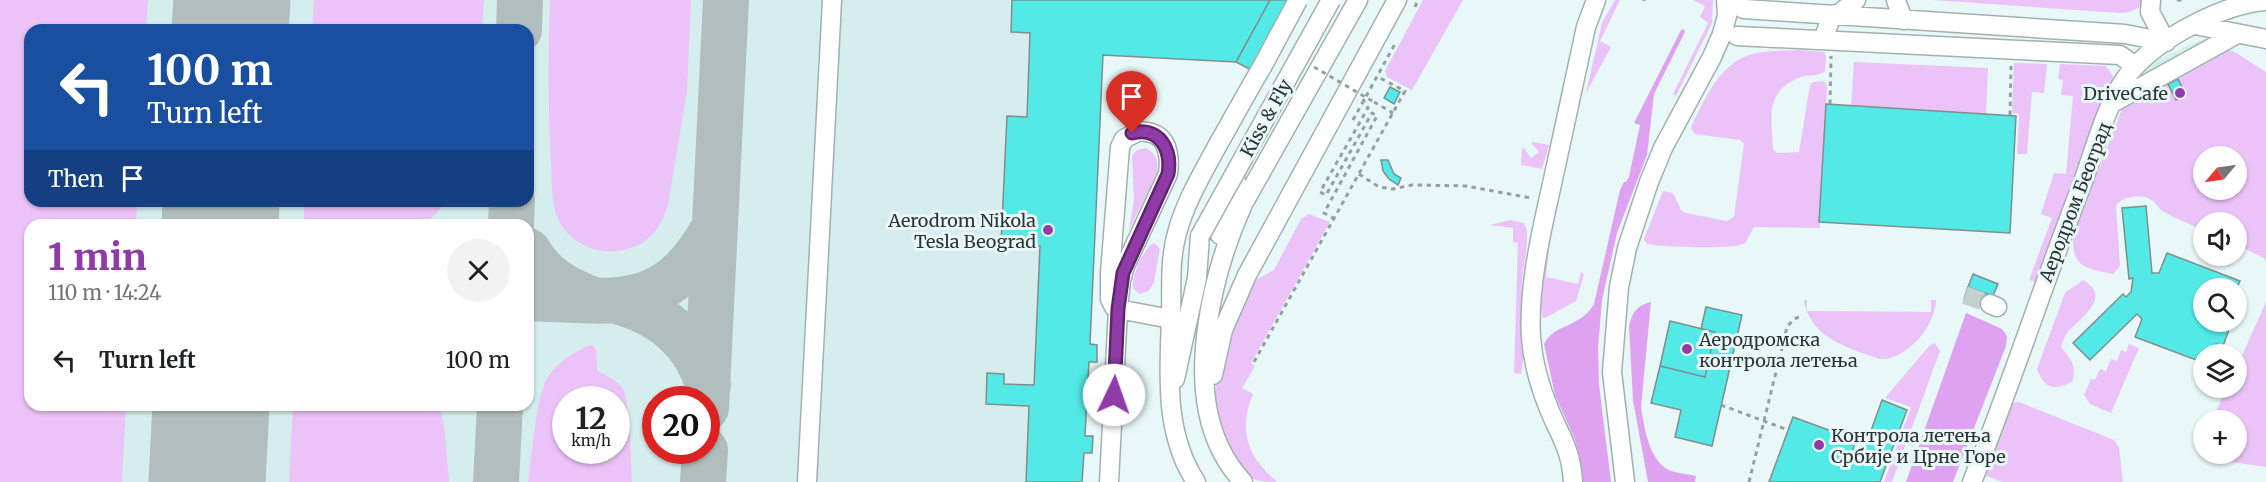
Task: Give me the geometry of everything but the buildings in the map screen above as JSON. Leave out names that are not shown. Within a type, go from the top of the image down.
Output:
[{"type":"street","points":[[807,482],[832,0]]},
{"type":"street","points":[[1196,482],[1187,468],[1171,416],[1168,353],[1179,319],[1185,237],[1200,178],[1298,0]]},
{"type":"street","points":[[1215,285],[1220,235],[1236,181],[1259,123],[1325,0]]},
{"type":"street","name":"Kiss & Fly","points":[[1179,319],[1197,278],[1200,236],[1331,0]]},
{"type":"street","points":[[1243,482],[1220,448],[1209,413],[1204,379],[1205,349],[1215,285],[1231,230],[1243,204],[1358,0]]},
{"type":"street","points":[[1209,413],[1223,330],[1247,275],[1397,0]]},
{"type":"street","points":[[1573,482],[1572,463],[1563,435],[1550,410],[1537,375],[1532,338],[1534,281],[1547,202],[1586,27],[1596,0]]},
{"type":"street","points":[[1625,482],[1611,372],[1619,286],[1632,229],[1649,182],[1722,34],[1727,16],[1726,0],[1803,13],[2137,35],[2166,42]]},
{"type":"street","points":[[1780,0],[1803,13]]},
{"type":"street","points":[[1832,15],[1840,13],[1856,0]]},
{"type":"street","points":[[1896,0],[1903,20]]},
{"type":"street","points":[[2151,0],[2150,12],[2166,42]]},
{"type":"street","name":"Аеродром Београд","points":[[1972,482],[2066,226],[2123,82],[2149,53],[2195,25],[2239,6],[2266,1]]},
{"type":"street","points":[[1699,83],[1720,60],[1737,36],[1745,5]]},
{"type":"street","points":[[1827,48],[1832,15]]},
{"type":"street","points":[[2195,25],[2266,39]]},
{"type":"street","points":[[2114,102],[2237,34]]},
{"type":"street","points":[[1737,36],[1827,48],[2120,55],[2135,66]]},
{"type":"street","points":[[1109,482],[1118,309],[1121,281],[1125,266],[1168,174],[1170,163],[1162,140],[1154,134],[1139,131],[1124,140],[1120,147],[1110,299],[1114,307],[1118,309],[1179,319]]},
{"type":"path","points":[[2176,0],[2183,0]]},
{"type":"path","points":[[1827,48],[1830,104]]},
{"type":"path","points":[[2010,115],[2012,60]]},
{"type":"path","points":[[1311,65],[1393,113]]},
{"type":"path","points":[[1254,362],[1405,91],[1378,77]]},
{"type":"path","points":[[1335,219],[1324,213],[1377,116],[1372,113],[1326,195],[1320,192],[1368,108]]},
{"type":"path","points":[[1359,174],[1379,187],[1393,189],[1412,185],[1466,186],[1527,196],[1547,202]]},
{"type":"path","points":[[1749,482],[1786,327],[1800,316]]},
{"type":"path","points":[[1721,405],[1788,430]]},
{"type":"shaded area","points":[[0,0],[1270,0],[1236,62],[1103,56],[1090,344],[1097,345],[1097,362],[1089,362],[1085,435],[1093,436],[1092,453],[1084,453],[1082,482],[0,482]]},
{"type":"shaded area","points":[[0,0],[148,0],[146,24],[24,24],[24,207],[137,207],[136,219],[24,219],[24,411],[126,411],[122,482],[0,482]]},
{"type":"shaded area","points":[[314,0],[484,0],[482,24],[312,24]]},
{"type":"shaded area","points":[[550,0],[691,0],[687,91],[668,205],[662,221],[652,235],[632,248],[604,251],[585,246],[569,235],[556,213],[552,192],[549,124]]},
{"type":"shaded area","points":[[1423,0],[1463,0],[1412,90],[1387,77],[1385,71]]},
{"type":"shaded area","points":[[1615,0],[1620,0],[1600,41],[1611,47],[1586,93],[1602,23]]},
{"type":"shaded area","points":[[1693,0],[1713,0],[1712,23],[1676,96],[1673,94],[1708,23],[1700,17],[1705,6]]},
{"type":"shaded area","points":[[1933,0],[2148,0],[2135,10],[2120,13]]},
{"type":"shaded area","points":[[1684,29],[1685,32],[1654,94],[1647,155],[1617,233],[1602,300],[1598,348],[1599,385],[1611,482],[1579,482],[1580,458],[1575,440],[1555,395],[1544,344],[1554,332],[1582,317],[1594,304],[1620,190],[1629,177],[1640,125],[1634,123],[1681,30]]},
{"type":"shaded area","points":[[2225,33],[2233,51],[2178,79],[2186,95],[2128,103],[2134,87],[2147,69],[2159,59],[2210,36]]},
{"type":"shaded area","points":[[1799,50],[1824,52],[1825,71],[1798,78],[1780,91],[1772,108],[1773,149],[1777,153],[1799,152],[1810,85],[1813,82],[1824,81],[1827,86],[1820,228],[1754,227],[1745,243],[1728,247],[1647,244],[1644,239],[1663,191],[1673,193],[1681,210],[1686,213],[1726,221],[1734,216],[1744,144],[1740,140],[1695,134],[1691,129],[1692,125],[1717,80],[1734,63],[1757,53]]},
{"type":"shaded area","points":[[2228,51],[2233,51],[2266,72],[2266,261],[2247,250],[2247,212],[2193,212],[2193,226],[2164,212],[2150,199],[2136,196],[2122,200],[2116,206],[2120,266],[2113,274],[2082,265],[2075,254],[2073,235],[2122,109],[2128,103],[2168,84],[2177,100],[2186,94],[2178,79]]},
{"type":"shaded area","points":[[1854,62],[1988,68],[1986,114],[1851,106]]},
{"type":"shaded area","points":[[2014,63],[2047,64],[2044,93],[2032,92],[2027,154],[2017,154],[2019,114],[2012,113]]},
{"type":"shaded area","points":[[2060,64],[2106,66],[2113,76],[2035,282],[2029,280],[2052,218],[2041,214],[2054,173],[2066,174],[2073,96],[2061,95],[2063,80],[2058,79]]},
{"type":"shaded area","points":[[1531,143],[1549,145],[1542,169],[1521,165],[1522,149],[1524,148],[1531,158],[1539,152]]},
{"type":"shaded area","points":[[1146,148],[1156,159],[1157,173],[1129,230],[1134,199],[1132,156],[1137,150]]},
{"type":"shaded area","points":[[304,207],[441,207],[430,219],[304,219]]},
{"type":"shaded area","points":[[1309,214],[1330,222],[1251,363],[1255,366],[1242,388],[1253,394],[1246,420],[1246,432],[1252,453],[1258,463],[1277,482],[1262,481],[1252,478],[1245,471],[1223,438],[1217,415],[1216,393],[1219,370],[1233,326],[1252,282],[1274,270],[1301,219]]},
{"type":"shaded area","points":[[1510,220],[1524,223],[1527,231],[1522,283],[1523,363],[1521,374],[1514,373],[1518,243],[1513,242],[1513,228],[1490,225]]},
{"type":"shaded area","points":[[1153,243],[1160,249],[1154,282],[1149,291],[1139,294],[1133,288],[1134,277],[1142,257]]},
{"type":"shaded area","points":[[1545,250],[1549,251],[1546,277],[1578,284],[1581,272],[1584,274],[1576,301],[1543,318],[1540,293]]},
{"type":"shaded area","points":[[2083,280],[2092,287],[2095,294],[2094,301],[2091,308],[2067,333],[2061,347],[2072,363],[2074,371],[2072,382],[2060,387],[2050,386],[2043,381],[2037,369],[2065,293]]},
{"type":"shaded area","points":[[1931,300],[1936,300],[1931,320],[1918,340],[1900,354],[1880,359],[1832,340],[1814,324],[1807,311],[1931,312]]},
{"type":"shaded area","points":[[1651,302],[1641,407],[1645,431],[1654,455],[1664,467],[1671,471],[1696,476],[1695,482],[1648,482],[1633,400],[1629,326],[1636,310]]},
{"type":"shaded area","points":[[2266,302],[2266,467],[2245,464],[2247,410],[2217,410],[2222,398],[2247,398],[2247,345]]},
{"type":"shaded area","points":[[1966,313],[2002,329],[2007,336],[2006,346],[1953,482],[1906,482]]},
{"type":"shaded area","points":[[1935,343],[1940,351],[1892,482],[1884,482],[1911,407],[1885,398],[1930,345]]},
{"type":"shaded area","points":[[2129,344],[2139,348],[2111,413],[2090,404],[2084,395],[2091,379],[2095,380],[2100,369],[2106,371],[2111,359],[2117,361],[2121,350],[2126,352]]},
{"type":"shaded area","points":[[592,345],[596,349],[597,370],[620,386],[552,386],[552,464],[630,464],[630,441],[632,482],[528,482],[536,418],[545,383],[553,370],[571,355]]},
{"type":"shaded area","points":[[2019,402],[2114,440],[2119,447],[2123,482],[2002,482],[1984,475],[2007,408]]},
{"type":"shaded area","points":[[293,411],[441,411],[449,482],[289,482]]},
{"type":"taxiway","points":[[519,24],[520,0]]},
{"type":"taxiway","points":[[707,386],[726,0]]},
{"type":"taxiway","points":[[228,207],[234,219]]},
{"type":"taxiway","points":[[511,219],[512,207]]},
{"type":"taxiway","points":[[534,298],[613,300],[636,297],[658,289],[678,276],[697,255],[715,226]]},
{"type":"taxiway","points":[[534,260],[555,281],[591,299]]},
{"type":"taxiway","points":[[617,301],[648,313],[674,330],[694,354],[708,385]]},
{"type":"taxiway","points":[[496,482],[500,411]]},
{"type":"taxiway","points":[[703,482],[704,464]]},
{"type":"runway","points":[[230,24],[232,0]]},
{"type":"runway","points":[[220,219],[221,207]]},
{"type":"runway","points":[[207,482],[211,411]]},
{"type":"tunnel","points":[[1965,295],[1990,304]]},
{"type":"place","name":"DriveCafe","points":[[2180,93]]},
{"type":"place","name":"Aerodrom Nikola Tesla Beograd","points":[[1048,230]]},
{"type":"place","name":"Аеродромска контрола летења","points":[[1687,349]]},
{"type":"place","name":"Контрола летења Србије и Црне Горе","points":[[1819,445]]},
{"type":"route","points":[[1114,395],[1121,281],[1125,266],[1168,174],[1170,163],[1162,140],[1154,134],[1139,131],[1132,133]]}]
